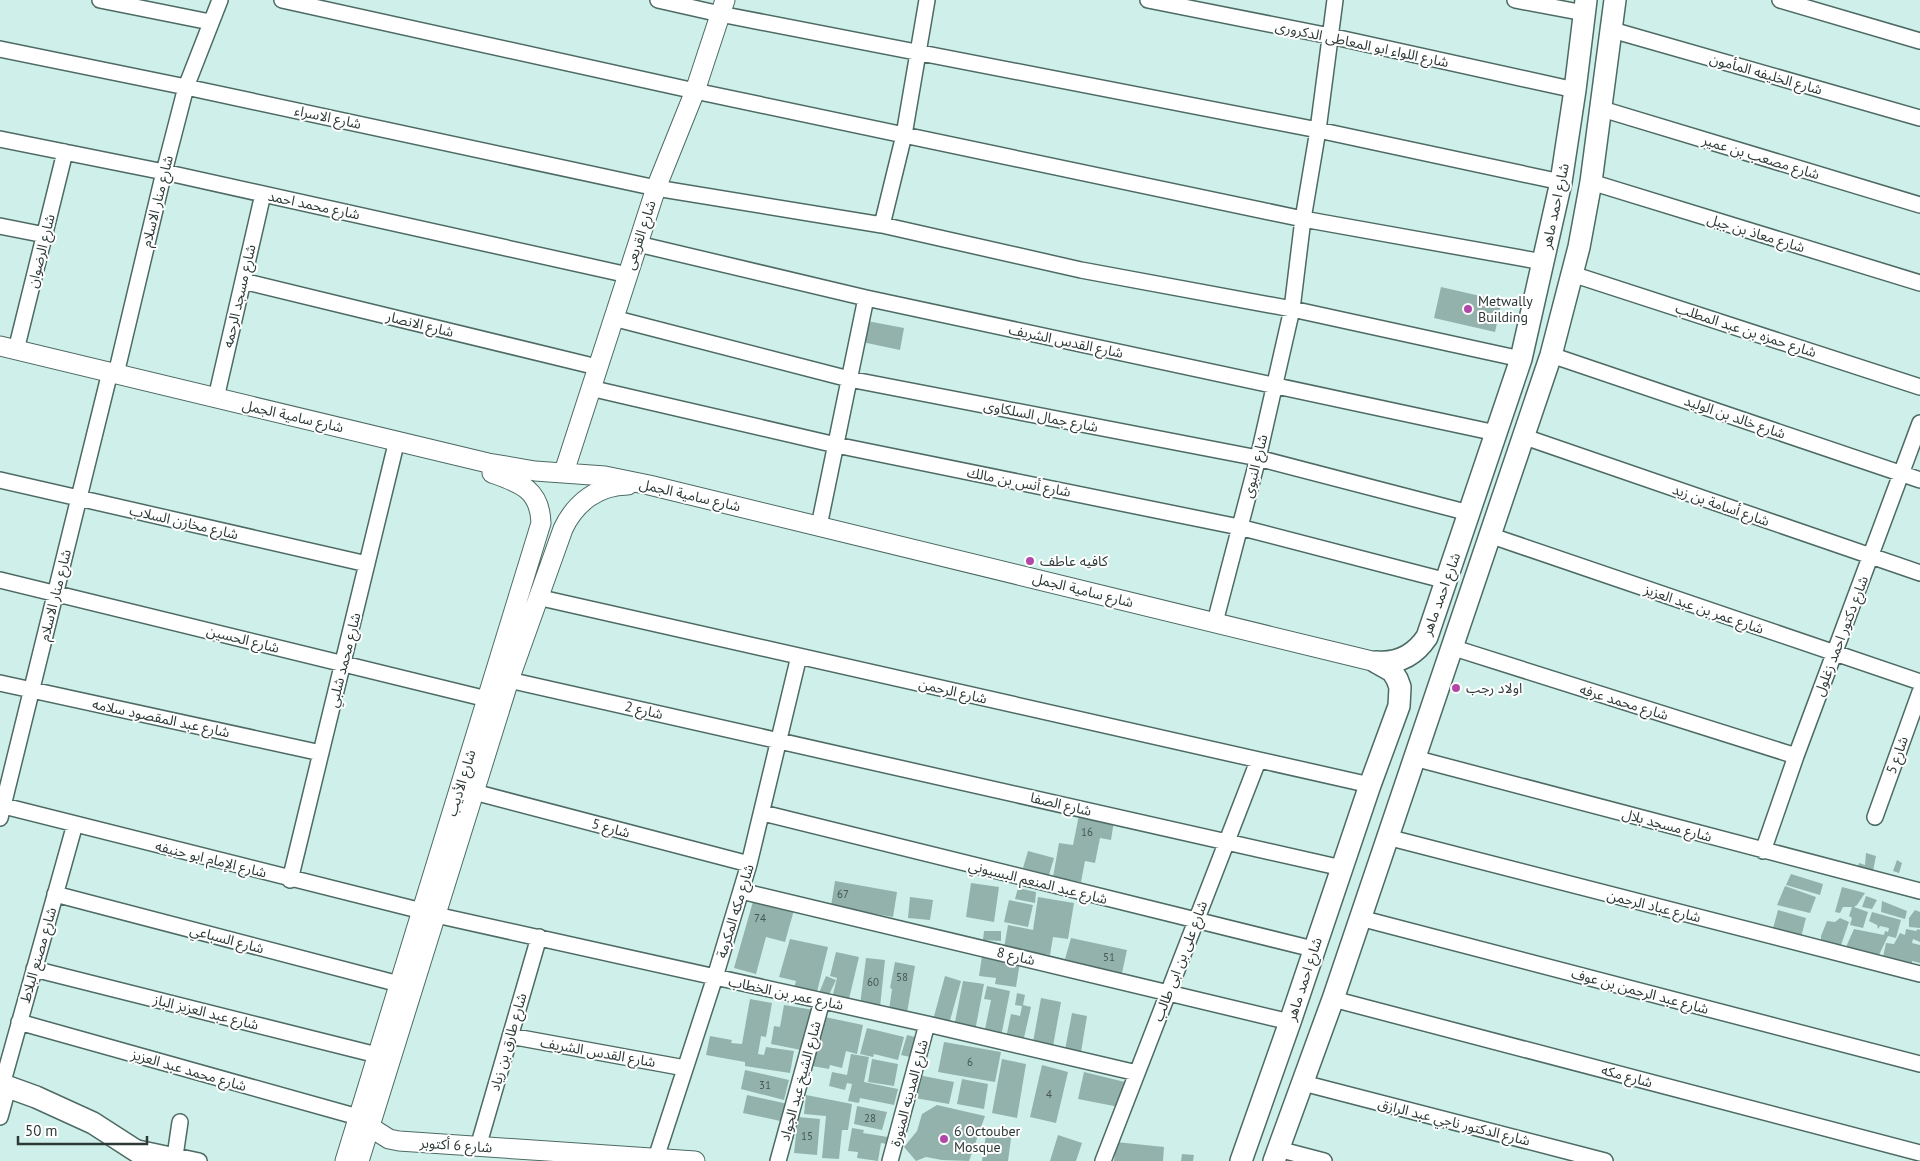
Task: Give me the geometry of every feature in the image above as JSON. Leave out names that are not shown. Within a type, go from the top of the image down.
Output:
[{"type":"main road","name":"شارع احمد ماهر","points":[[1276,1155],[1333,999],[1551,355],[1579,247],[1591,182],[1615,0]]},
{"type":"main road","name":"شارع احمد ماهر","points":[[1376,662],[1384,663],[1400,660],[1408,656],[1422,644],[1427,636],[1521,359],[1561,182],[1585,7]]},
{"type":"main road","points":[[1568,141],[1597,146]]},
{"type":"main road","name":"شارع احمد ماهر","points":[[1241,1161],[1290,1022],[1313,949],[1399,706],[1400,687],[1397,679],[1392,671],[1376,662]]},
{"type":"main road","points":[[1399,706],[1428,716]]},
{"type":"main road","points":[[3,1086],[43,1100],[93,1123],[152,1161]]},
{"type":"street","points":[[100,0],[210,22]]},
{"type":"street","name":"شارع منار الاسلام","points":[[1,810],[186,87],[220,0]]},
{"type":"street","points":[[282,0],[695,91],[1303,219],[1543,262]]},
{"type":"street","points":[[658,0],[722,7],[919,52],[1318,130],[1561,182]]},
{"type":"street","points":[[882,225],[904,135],[927,0]]},
{"type":"street","name":"شارع اللواء ابو المعاطى الدكرورى","points":[[1148,0],[1330,36],[1575,90]]},
{"type":"street","name":"شارع النبوى","points":[[1215,622],[1258,458],[1292,309],[1303,219],[1318,130],[1336,0]]},
{"type":"street","points":[[1515,0],[1585,7]]},
{"type":"street","points":[[1780,0],[1920,41]]},
{"type":"street","name":"شارع القريعى","points":[[564,472],[656,188],[695,91],[722,7]]},
{"type":"street","name":"شارع الخليفه المأمون","points":[[1612,30],[1920,118]]},
{"type":"street","name":"شارع الاسراء","points":[[0,49],[656,188],[882,225],[1080,270],[1292,309],[1521,359]]},
{"type":"street","name":"شارع مصعب بن عمير","points":[[1602,109],[1920,205]]},
{"type":"street","name":"شارع محمد احمد","points":[[0,139],[164,172],[628,274]]},
{"type":"street","name":"شارع الرضوان","points":[[8,348],[45,235],[65,152]]},
{"type":"street","name":"شارع معاذ بن جبل","points":[[1591,182],[1920,284]]},
{"type":"street","name":"شارع مسجد الرحمه","points":[[216,398],[263,194]]},
{"type":"street","points":[[0,226],[45,235]]},
{"type":"street","name":"شارع القدس الشريف","points":[[638,244],[866,298],[1496,433]]},
{"type":"street","name":"شارع حمزه بن عبد المطلب","points":[[1572,274],[1920,387]]},
{"type":"street","name":"شارع الانصار","points":[[243,281],[597,367]]},
{"type":"street","points":[[819,526],[866,298]]},
{"type":"street","name":"شارع جمال السلكاوى","points":[[614,318],[849,379],[1258,458],[1469,514]]},
{"type":"street","name":"شارع سامية الجمل","points":[[8,348],[511,468],[605,476],[649,485],[1376,662]]},
{"type":"street","name":"شارع خالد بن الوليد","points":[[1551,355],[1920,480]]},
{"type":"street","name":"شارع أنس بن مالك","points":[[590,388],[836,445],[1239,526],[1446,581]]},
{"type":"street","name":"شارع دكتور احمد زغلول","points":[[1763,851],[1796,756],[1920,423]]},
{"type":"street","name":"شارع أسامة بن زيد","points":[[1522,436],[1920,573]]},
{"type":"street","name":"شارع محمد شلبي","points":[[290,880],[397,440]]},
{"type":"street","name":"شارع الأديب","points":[[345,1161],[364,1122],[429,913],[487,699],[540,523],[540,514],[534,497],[521,484],[468,465],[451,453]]},
{"type":"street","name":"شارع مخازن السلاب","points":[[0,480],[367,564]]},
{"type":"street","name":"شارع الأديب","points":[[359,1161],[364,1122],[377,1055],[399,984],[429,913],[474,792],[537,597],[563,529],[569,516],[593,494],[624,485],[649,485]]},
{"type":"street","name":"شارع عمر بن عبد العزيز","points":[[1489,535],[1920,682]]},
{"type":"street","name":"شارع الحسين","points":[[0,580],[487,699]]},
{"type":"street","name":"شارع الرحمن","points":[[537,597],[1370,785]]},
{"type":"street","name":"شارع محمد عرفه","points":[[1451,647],[1796,756]]},
{"type":"street","name":"شارع مكه المكرمة","points":[[655,1160],[715,977],[749,864],[763,813],[799,656]]},
{"type":"street","name":"شارع 2","points":[[509,680],[780,740]]},
{"type":"street","name":"شارع عبد المقصود سلامه","points":[[0,683],[321,753]]},
{"type":"street","name":"شارع 5","points":[[1875,817],[1920,692]]},
{"type":"street","name":"شارع الصفا","points":[[780,740],[1342,868]]},
{"type":"street","name":"شارع مسجد بلال","points":[[1414,758],[1920,892]]},
{"type":"street","name":"شارع على بن ابى طالب","points":[[1103,1161],[1258,761]]},
{"type":"street","name":"شارع 5","points":[[474,792],[749,864]]},
{"type":"street","name":"شارع الإمام ابو حنيفه","points":[[1,810],[75,824],[290,880],[429,913]]},
{"type":"street","name":"شارع عبد المنعم البسيوني","points":[[763,813],[1195,922],[1313,949]]},
{"type":"street","name":"شارع مصنع البلاط","points":[[0,1118],[3,1086],[19,1022],[75,824]]},
{"type":"street","name":"شارع عباد الرحمن","points":[[1387,837],[1920,974]]},
{"type":"street","name":"شارع 8","points":[[741,891],[1290,1022]]},
{"type":"street","name":"شارع السباعي","points":[[55,894],[399,984]]},
{"type":"street","name":"شارع عمر بن الخطاب","points":[[429,913],[927,1024],[1136,1073]]},
{"type":"street","name":"شارع عبد الرحمن بن عوف","points":[[1360,918],[1920,1064]]},
{"type":"street","name":"شارع طارق بن زياد","points":[[478,1147],[539,937]]},
{"type":"street","name":"شارع عبد العزيز الباز","points":[[34,969],[377,1055]]},
{"type":"street","name":"شارع مكه","points":[[1333,999],[1920,1153]]},
{"type":"street","name":"شارع الشيخ عبد الجواد","points":[[778,1161],[822,1001]]},
{"type":"street","name":"شارع محمد عبد العزيز","points":[[19,1022],[364,1122]]},
{"type":"street","name":"شارع المدينه المنورة","points":[[890,1161],[927,1024]]},
{"type":"street","name":"شارع القدس الشريف","points":[[510,1036],[685,1068]]},
{"type":"street","name":"شارع الدكتور ناجي عبد الرازق","points":[[1303,1083],[1605,1161]]},
{"type":"street","points":[[175,1156],[180,1122]]},
{"type":"street","name":"شارع 6 أكتوبر","points":[[364,1122],[389,1139],[399,1141],[655,1160],[695,1161]]},
{"type":"street","points":[[129,1146],[199,1161]]},
{"type":"street","points":[[1276,1155],[1324,1161]]},
{"type":"building","name":"Metwally Building","points":[[1441,287],[1502,301],[1495,332],[1434,318]]},
{"type":"building","points":[[867,321],[904,328],[900,350],[862,342]]},
{"type":"building","points":[[1079,815],[1114,821],[1111,840],[1100,838],[1095,863],[1085,861],[1081,882],[1053,877],[1059,843],[1073,845]]},
{"type":"building","points":[[1028,851],[1054,858],[1049,875],[1023,868]]},
{"type":"building","points":[[1866,853],[1876,856],[1872,876],[1856,872],[1859,863],[1865,865]]},
{"type":"building","points":[[1897,860],[1902,863],[1899,873],[1893,871]]},
{"type":"building","points":[[1791,874],[1823,884],[1820,895],[1786,885]]},
{"type":"building","points":[[835,881],[897,892],[893,917],[831,906]]},
{"type":"building","points":[[971,883],[999,887],[994,922],[966,917]]},
{"type":"building","points":[[1785,886],[1816,897],[1810,913],[1777,905]]},
{"type":"building","points":[[1842,887],[1865,893],[1854,907],[1868,912],[1863,928],[1850,925],[1852,918],[1849,916],[1852,907],[1843,907],[1840,913],[1835,912]]},
{"type":"building","points":[[1018,888],[1036,892],[1035,903],[1015,899]]},
{"type":"building","points":[[1866,896],[1877,900],[1872,909],[1862,907]]},
{"type":"building","points":[[910,897],[933,900],[930,920],[908,918]]},
{"type":"building","points":[[1038,897],[1074,903],[1068,939],[1053,937],[1050,955],[1004,948],[1008,925],[1033,930]]},
{"type":"building","points":[[754,898],[794,910],[785,942],[766,937],[756,974],[734,968]]},
{"type":"building","points":[[1009,900],[1033,905],[1028,927],[1004,922]]},
{"type":"building","points":[[1882,901],[1907,911],[1905,919],[1881,912]]},
{"type":"building","points":[[1778,910],[1806,918],[1800,941],[1772,932]]},
{"type":"building","points":[[1915,910],[1920,912],[1920,928],[1909,927],[1909,918]]},
{"type":"building","points":[[1872,912],[1901,920],[1896,938],[1888,936],[1879,955],[1846,947],[1854,929],[1884,935],[1885,931],[1888,932],[1889,928],[1880,926],[1878,929],[1877,925],[1869,921]]},
{"type":"building","points":[[1840,918],[1849,922],[1840,948],[1821,944],[1821,936],[1827,921],[1835,922]]},
{"type":"building","points":[[1906,929],[1920,930],[1920,942],[1913,939],[1912,943],[1920,945],[1920,963],[1912,961],[1912,966],[1883,957],[1886,943],[1894,944],[1900,933],[1905,935]]},
{"type":"building","points":[[984,931],[1001,931],[1001,941],[983,940]]},
{"type":"building","points":[[1071,938],[1127,950],[1122,973],[1065,959]]},
{"type":"building","points":[[790,939],[828,947],[816,996],[793,991],[796,981],[779,977]]},
{"type":"building","points":[[836,952],[859,957],[848,1003],[832,998],[837,978],[830,976]]},
{"type":"building","points":[[982,956],[1020,962],[1016,987],[995,984],[996,978],[979,976]]},
{"type":"building","points":[[866,958],[885,960],[880,1007],[860,1005]]},
{"type":"building","points":[[895,962],[915,966],[907,1013],[889,1010],[892,989],[890,988]]},
{"type":"building","points":[[826,976],[836,980],[828,997],[819,993]]},
{"type":"building","points":[[945,976],[961,981],[949,1024],[933,1020]]},
{"type":"building","points":[[963,981],[984,984],[975,1031],[954,1027]]},
{"type":"building","points":[[987,986],[1010,991],[1001,1037],[984,1034],[991,1000],[984,999]]},
{"type":"building","points":[[1017,993],[1025,995],[1023,1005],[1031,1007],[1023,1042],[1006,1038],[1011,1014],[1020,1016],[1022,1006],[1015,1005]]},
{"type":"building","points":[[1041,998],[1061,1002],[1053,1046],[1033,1042]]},
{"type":"building","points":[[750,999],[772,1003],[766,1037],[761,1036],[758,1054],[764,1055],[766,1047],[794,1051],[790,1073],[745,1066],[745,1062],[706,1055],[710,1036],[732,1040],[731,1043],[742,1044]]},
{"type":"building","points":[[784,1005],[814,1010],[806,1051],[771,1044],[774,1026],[780,1027]]},
{"type":"building","points":[[1072,1013],[1087,1016],[1081,1052],[1065,1050]]},
{"type":"building","points":[[825,1017],[863,1025],[857,1054],[846,1051],[842,1068],[830,1065],[829,1069],[812,1066]]},
{"type":"building","points":[[867,1028],[904,1037],[898,1060],[874,1054],[873,1057],[860,1054]]},
{"type":"building","points":[[907,1035],[919,1038],[914,1058],[901,1055]]},
{"type":"building","points":[[944,1042],[1001,1052],[995,1082],[938,1072]]},
{"type":"building","points":[[851,1054],[869,1057],[864,1082],[898,1089],[894,1105],[860,1098],[859,1103],[848,1101],[852,1084],[847,1083],[845,1090],[829,1086],[832,1072],[847,1075]]},
{"type":"building","points":[[872,1059],[898,1064],[894,1086],[868,1082]]},
{"type":"building","points":[[1002,1059],[1026,1064],[1017,1118],[992,1113]]},
{"type":"building","points":[[1042,1065],[1068,1072],[1056,1123],[1030,1117]]},
{"type":"building","points":[[745,1070],[789,1080],[784,1100],[741,1089]]},
{"type":"building","points":[[1084,1072],[1129,1083],[1119,1107],[1078,1099]]},
{"type":"building","points":[[913,1074],[954,1082],[949,1104],[909,1097]]},
{"type":"building","points":[[962,1079],[988,1084],[984,1109],[957,1104]]},
{"type":"building","points":[[747,1095],[788,1104],[785,1122],[743,1113]]},
{"type":"building","points":[[806,1095],[852,1104],[848,1130],[842,1130],[839,1159],[822,1158],[826,1116],[804,1114]]},
{"type":"building","name":"6 Octouber Mosque","points":[[937,1105],[985,1116],[969,1161],[942,1160],[926,1157],[916,1161],[904,1147],[917,1131],[922,1114]]},
{"type":"building","points":[[857,1106],[887,1112],[882,1130],[854,1124]]},
{"type":"building","points":[[798,1117],[820,1119],[817,1155],[794,1153]]},
{"type":"building","points":[[852,1128],[864,1130],[863,1133],[894,1138],[893,1145],[881,1143],[878,1161],[857,1158],[858,1152],[848,1151]]},
{"type":"building","points":[[987,1128],[1012,1131],[1008,1161],[982,1161]]},
{"type":"building","points":[[1058,1135],[1082,1143],[1076,1161],[1050,1161]]},
{"type":"building","points":[[1116,1142],[1164,1147],[1163,1161],[1114,1161]]},
{"type":"building","points":[[1182,1154],[1194,1155],[1193,1161],[1181,1161]]},
{"type":"place","name":"Metwally Building","points":[[1468,309]]},
{"type":"place","name":"كافيه عاطف","points":[[1030,561]]},
{"type":"place","name":"اولاد رجب","points":[[1456,688]]},
{"type":"place","name":"6 Octouber Mosque","points":[[944,1139]]}]
